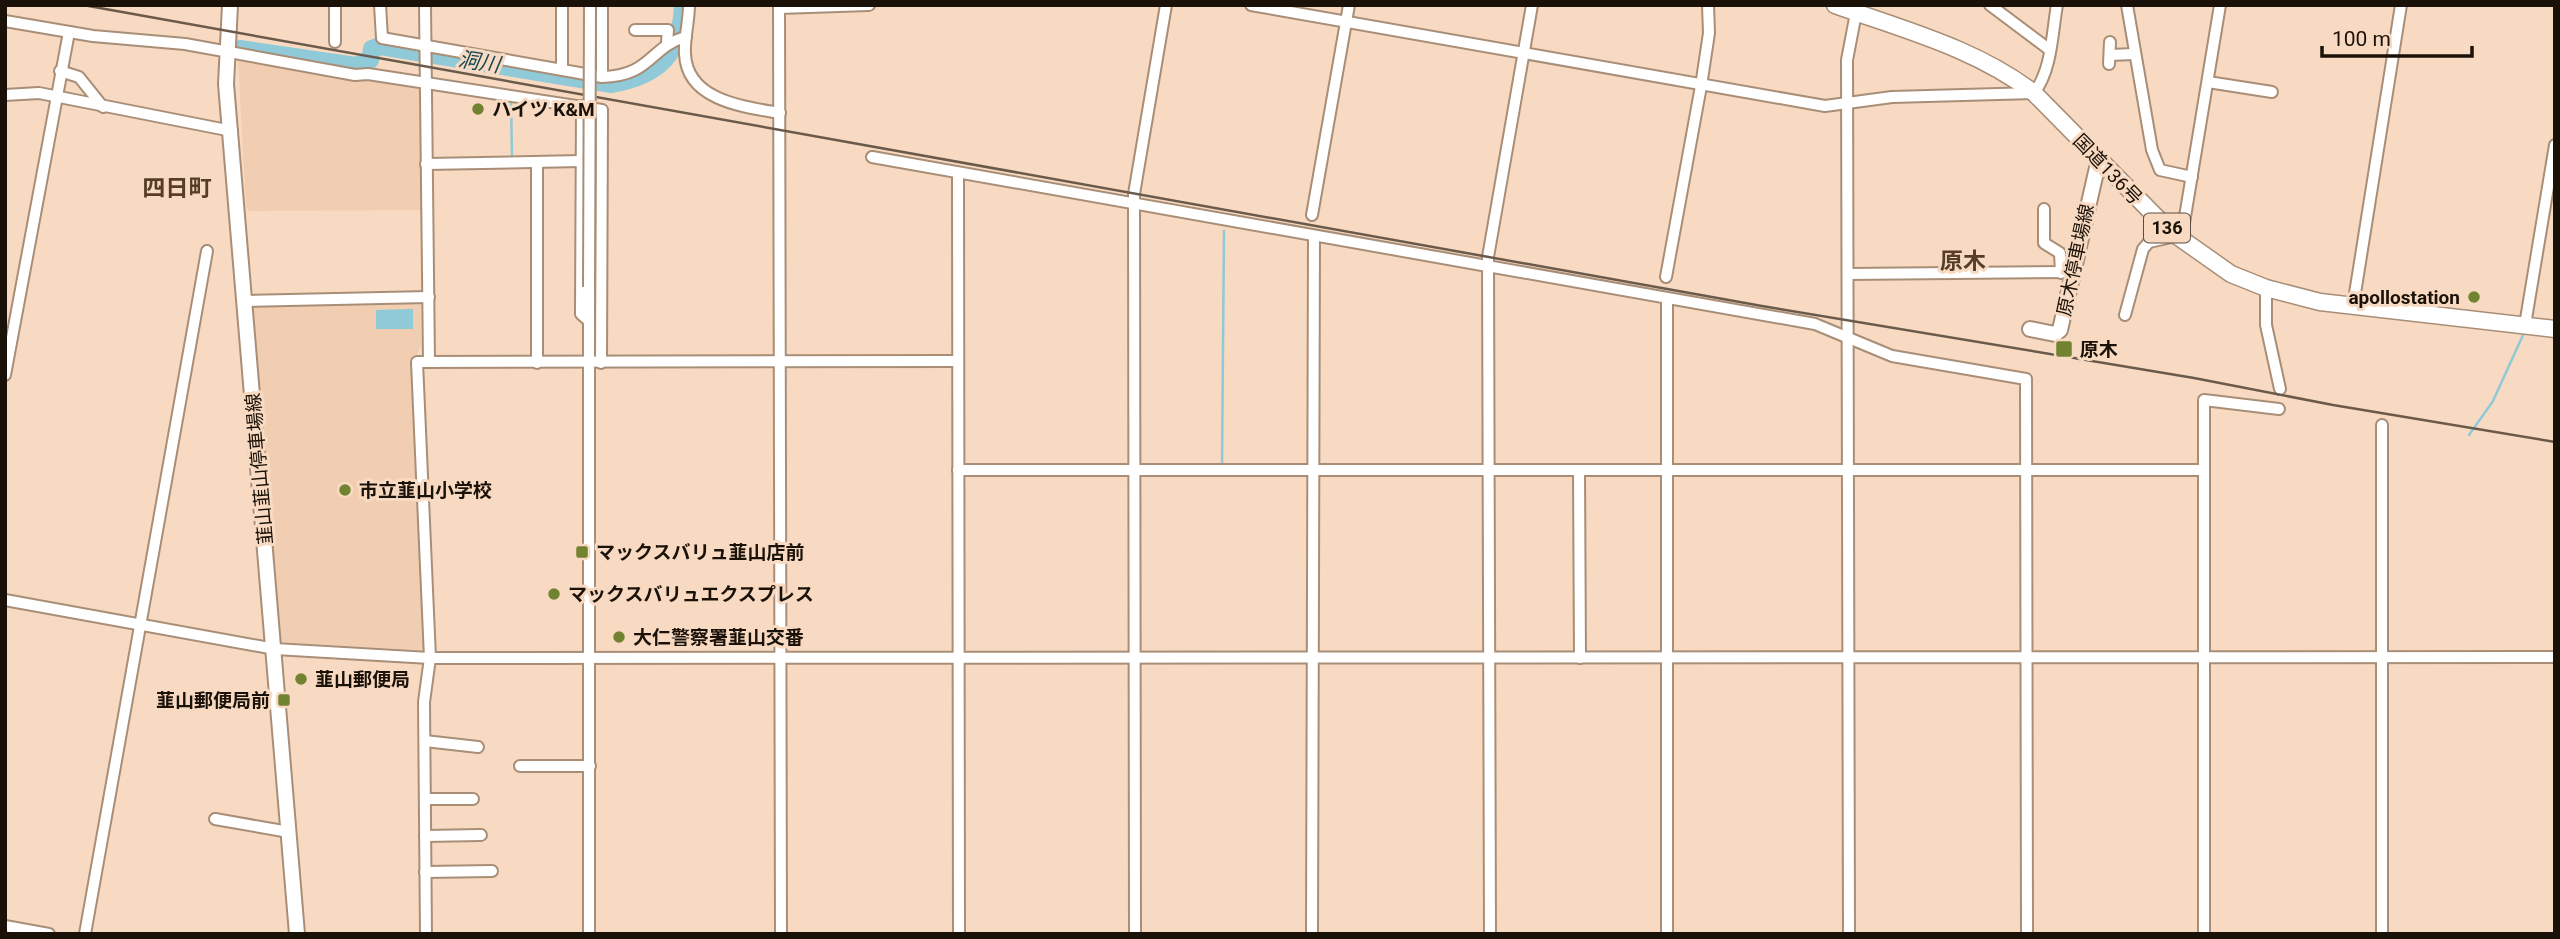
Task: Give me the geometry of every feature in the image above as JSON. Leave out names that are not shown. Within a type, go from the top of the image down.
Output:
[{"type":"highway","name":"国道136号","points":[[1835,5],[1978,57],[2034,93],[2178,238],[2231,274],[2266,288],[2320,302],[2555,329]]},
{"type":"main road","name":"韮山韮山停車場線","points":[[230,5],[226,53],[297,934]]},
{"type":"main road","name":"原木停車場線","points":[[2030,329],[2059,332],[2067,272],[2099,159]]},
{"type":"street","points":[[335,5],[335,42]]},
{"type":"street","points":[[380,5],[380,37],[426,52],[602,77],[624,75],[644,66],[669,41],[685,37]]},
{"type":"street","points":[[425,5],[429,362]]},
{"type":"street","points":[[562,5],[562,70]]},
{"type":"street","points":[[589,934],[590,5]]},
{"type":"street","points":[[602,5],[602,77]]},
{"type":"street","points":[[689,5],[685,37],[686,63],[696,81],[710,94],[740,105],[780,113]]},
{"type":"street","points":[[781,934],[779,7],[869,5]]},
{"type":"street","points":[[1135,934],[1134,204],[1135,183],[1166,5]]},
{"type":"street","points":[[1251,5],[1810,105],[1892,97],[2034,93],[2040,83],[2050,50],[2057,5]]},
{"type":"street","points":[[1312,215],[1349,5]]},
{"type":"street","points":[[1490,934],[1491,470],[1488,267],[1532,5]]},
{"type":"street","points":[[1666,276],[1701,86],[1709,33],[1708,5]]},
{"type":"street","points":[[1990,5],[2050,50]]},
{"type":"street","points":[[2127,5],[2149,137],[2160,170],[2192,177]]},
{"type":"street","points":[[2126,315],[2145,244],[2178,238],[2192,177],[2220,5]]},
{"type":"street","points":[[2353,306],[2401,5]]},
{"type":"street","points":[[1849,934],[1847,51],[1856,13]]},
{"type":"street","points":[[5,20],[69,32],[185,44],[355,75],[368,74],[426,82],[602,110],[601,363]]},
{"type":"street","points":[[635,30],[667,30],[669,41]]},
{"type":"street","points":[[5,375],[69,32]]},
{"type":"street","points":[[2110,42],[2110,59],[2134,54]]},
{"type":"street","points":[[60,71],[79,77],[103,107]]},
{"type":"street","points":[[2208,82],[2272,92]]},
{"type":"street","points":[[5,95],[20,92],[55,97],[232,131]]},
{"type":"street","points":[[582,106],[581,314],[589,321]]},
{"type":"street","points":[[2525,325],[2555,145]]},
{"type":"street","points":[[872,157],[1815,324],[1892,356],[2025,379],[2027,934]]},
{"type":"street","points":[[426,164],[582,161]]},
{"type":"street","points":[[537,162],[537,363]]},
{"type":"street","points":[[958,173],[959,934]]},
{"type":"street","points":[[1848,274],[2067,272],[2060,253],[2044,243],[2044,209]]},
{"type":"street","points":[[1312,934],[1314,236]]},
{"type":"street","points":[[85,934],[207,251]]},
{"type":"street","points":[[2266,288],[2266,325],[2280,389]]},
{"type":"street","points":[[246,301],[429,297]]},
{"type":"street","points":[[1667,299],[1667,934]]},
{"type":"street","points":[[426,934],[424,702],[430,658],[417,362],[958,361]]},
{"type":"street","points":[[2204,934],[2204,400],[2280,409]]},
{"type":"street","points":[[2382,425],[2382,934]]},
{"type":"street","points":[[958,470],[2204,470]]},
{"type":"street","points":[[1579,471],[1580,658]]},
{"type":"street","points":[[5,600],[275,649],[430,658],[2555,657]]},
{"type":"street","points":[[425,741],[478,747]]},
{"type":"street","points":[[520,766],[590,765]]},
{"type":"street","points":[[425,799],[473,799]]},
{"type":"street","points":[[215,819],[289,832]]},
{"type":"street","points":[[425,836],[481,835]]},
{"type":"street","points":[[425,872],[492,871]]},
{"type":"street","points":[[5,926],[49,934]]},
{"type":"shaded area","points":[[238,59],[420,87],[421,210],[249,211],[246,208]]},
{"type":"shaded area","name":"市立韮山小学校","points":[[421,302],[421,346],[414,361],[429,645],[421,650],[280,642],[250,304]]},
{"type":"water","points":[[413,309],[413,329],[376,329],[376,310]]},
{"type":"waterway","name":"洞川","points":[[240,49],[356,66],[370,60],[372,49],[380,46],[611,84],[642,75],[664,60],[678,37],[683,5]]},
{"type":"waterway","points":[[511,100],[512,158]]},
{"type":"waterway","points":[[1222,466],[1224,231]]},
{"type":"waterway","points":[[2469,435],[2493,401],[2523,335]]},
{"type":"railway","points":[[83,5],[1762,306],[2555,442]]},
{"type":"place","name":"ハイツ K&M","points":[[478,109]]},
{"type":"place","name":"apollostation","points":[[2474,297]]},
{"type":"place","name":"原木","points":[[2064,349]]},
{"type":"place","name":"市立韮山小学校","points":[[345,490]]},
{"type":"place","name":"マックスバリュ韮山店前","points":[[582,552]]},
{"type":"place","name":"マックスバリュエクスプレス","points":[[554,594]]},
{"type":"place","name":"大仁警察署韮山交番","points":[[619,637]]},
{"type":"place","name":"韮山郵便局","points":[[301,679]]},
{"type":"place","name":"韮山郵便局前","points":[[284,700]]},
{"type":"district","name":"四日町","points":[[177,188]]},
{"type":"district","name":"原木","points":[[1963,261]]}]
